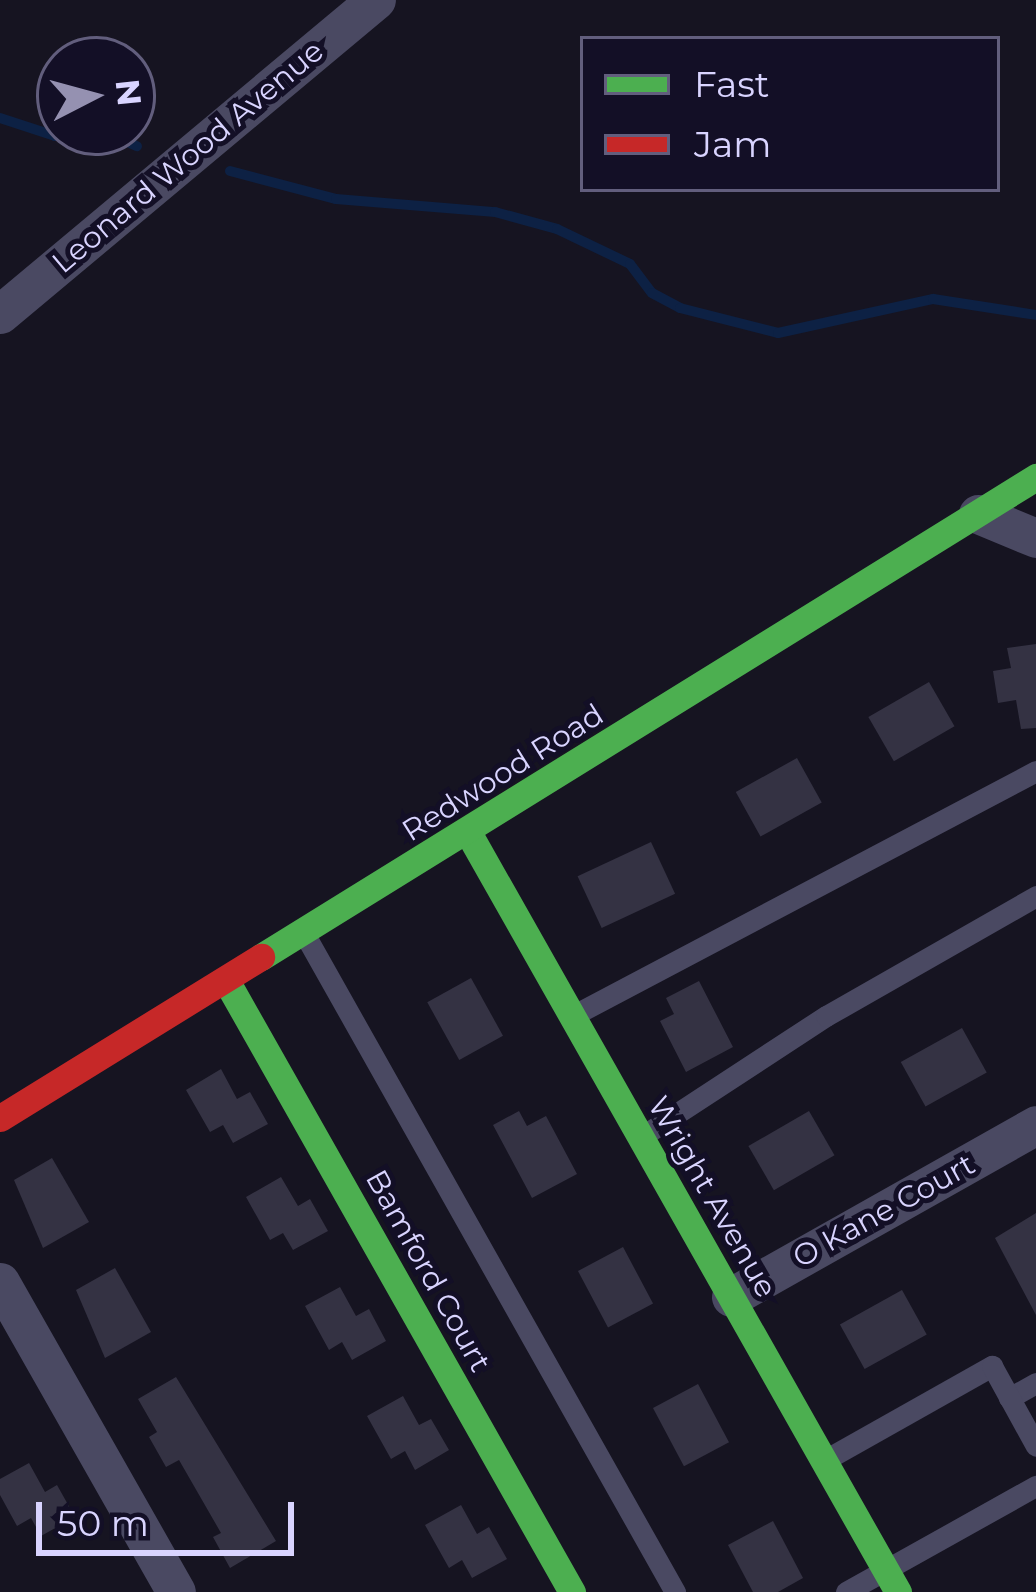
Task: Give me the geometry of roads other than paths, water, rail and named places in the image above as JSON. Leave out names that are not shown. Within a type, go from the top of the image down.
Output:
[{"type":"street","name":"Leonard Wood Avenue","points":[[0,314],[376,0]]},
{"type":"street","name":"Redwood Road","points":[[0,1118],[469,834],[1036,477]]},
{"type":"street","points":[[978,514],[1036,538]]},
{"type":"street","name":"Wright Avenue","points":[[469,834],[892,1581]]},
{"type":"street","name":"Bamford Court","points":[[227,982],[572,1592]]},
{"type":"street","name":"O Kane Court","points":[[731,1298],[1036,1125]]},
{"type":"street","points":[[0,1282],[176,1592]]},
{"type":"lane","points":[[572,1016],[1036,770]]},
{"type":"lane","points":[[640,1137],[826,1016],[1036,896]]},
{"type":"lane","points":[[305,935],[675,1592]]},
{"type":"lane","points":[[824,1460],[992,1366],[1036,1446]]},
{"type":"lane","points":[[1009,1398],[1036,1383]]},
{"type":"lane","points":[[846,1592],[892,1581],[1036,1486]]},
{"type":"waterway","points":[[0,118],[36,130]]},
{"type":"waterway","points":[[230,171],[336,199],[495,212],[557,229],[630,264],[652,293],[680,308],[778,333],[933,299],[1036,315]]}]
